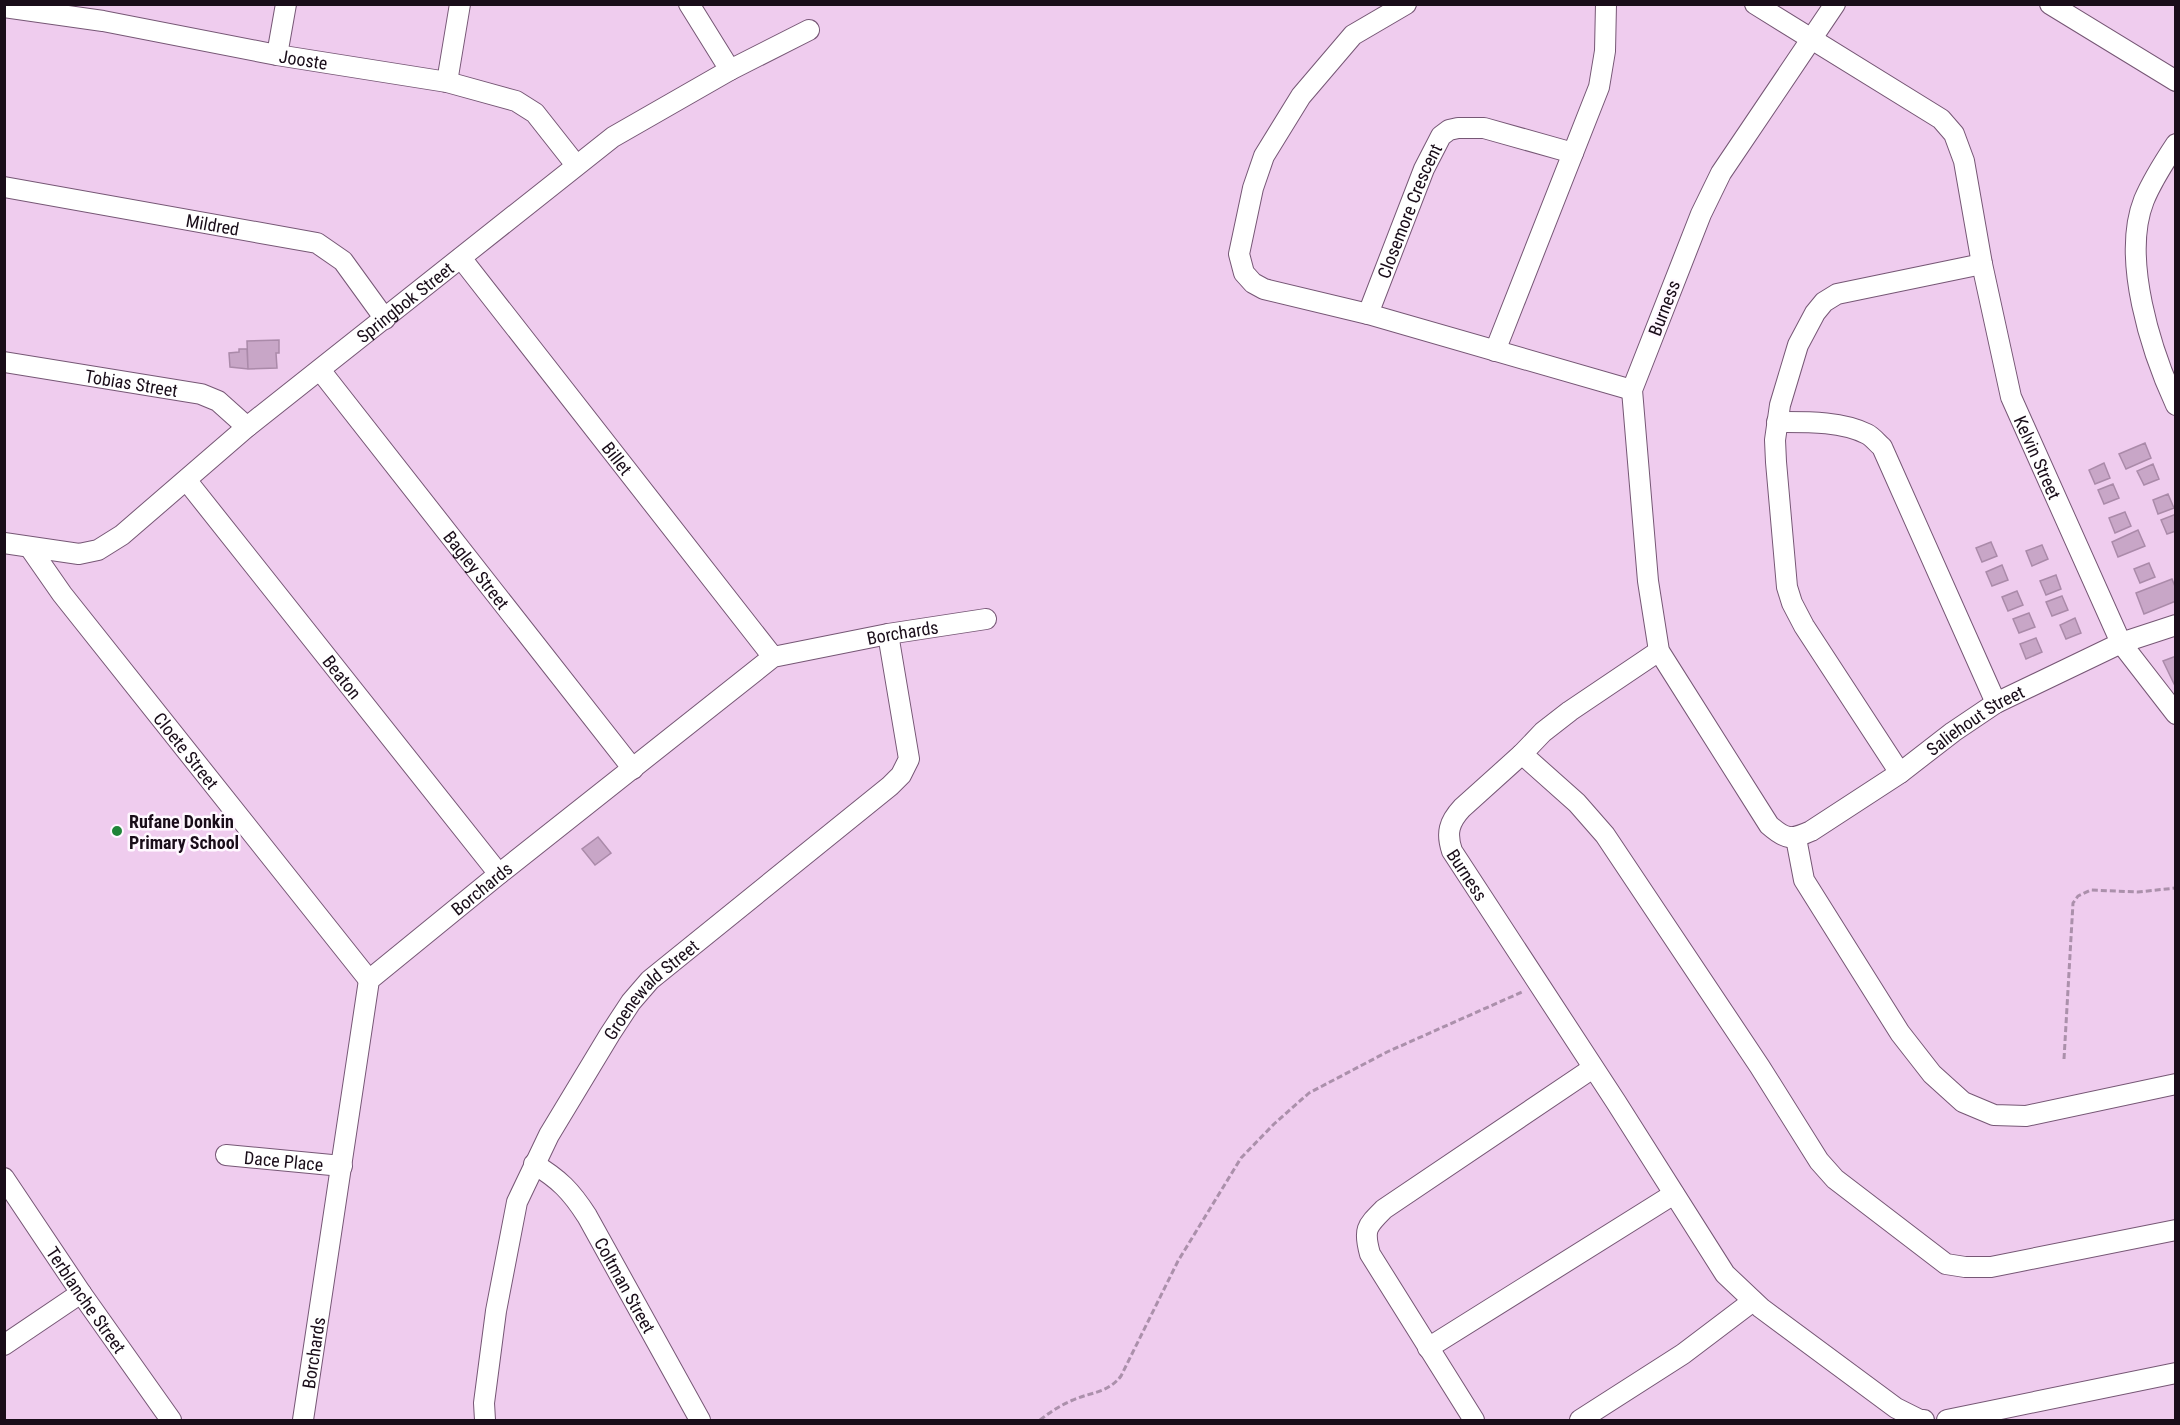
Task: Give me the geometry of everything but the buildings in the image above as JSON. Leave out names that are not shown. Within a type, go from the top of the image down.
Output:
[{"type":"street","points":[[277,56],[286,4]]},
{"type":"street","points":[[447,81],[460,4]]},
{"type":"street","points":[[689,4],[730,70]]},
{"type":"street","points":[[1406,4],[1353,35],[1301,96],[1264,156],[1253,188],[1239,254],[1240,264],[1245,273],[1253,283],[1264,289],[1368,314],[1632,390]]},
{"type":"street","points":[[1495,351],[1599,87],[1605,51],[1606,4]]},
{"type":"street","points":[[1755,4],[1811,39]]},
{"type":"street","name":"Burness","points":[[1791,837],[1779,835],[1769,825],[1659,651],[1648,581],[1632,390],[1701,214],[1721,173],[1835,4]]},
{"type":"street","points":[[2050,4],[2175,81]]},
{"type":"street","name":"Jooste","points":[[4,7],[104,13],[277,56],[447,81],[516,101],[535,113],[576,165]]},
{"type":"street","name":"Springbok Street","points":[[4,543],[79,554],[98,550],[122,535],[248,427],[576,165],[622,132],[730,70],[809,30]]},
{"type":"street","name":"Kelvin Street","points":[[1811,39],[1941,118],[1954,134],[1964,161],[1982,264],[2011,397],[2121,643],[2175,714]]},
{"type":"street","name":"Closemore Crescent","points":[[1368,314],[1424,169],[1441,136],[1449,130],[1458,128],[1484,128],[1573,153]]},
{"type":"street","points":[[2175,144],[2144,201],[2135,252],[2136,270],[2155,354],[2175,405]]},
{"type":"street","name":"Mildred","points":[[4,187],[317,243],[342,261],[385,319]]},
{"type":"street","name":"Billet","points":[[461,258],[773,657]]},
{"type":"street","points":[[1900,772],[1804,626],[1792,603],[1787,587],[1776,462],[1780,405],[1798,345],[1815,313],[1824,302],[1837,294],[1982,264]]},
{"type":"street","name":"Tobias Street","points":[[4,362],[201,394],[218,401],[248,427]]},
{"type":"street","name":"Bagley Street","points":[[320,370],[633,769]]},
{"type":"street","points":[[1778,422],[1818,423],[1851,429],[1869,435],[1882,447],[1996,702]]},
{"type":"street","name":"Beaton","points":[[187,481],[499,874]]},
{"type":"street","name":"Cloete Street","points":[[30,548],[62,594],[369,980]]},
{"type":"street","name":"Borchards","points":[[303,1420],[369,980],[773,657],[888,634],[986,620]]},
{"type":"street","name":"Saliehout Street","points":[[1791,837],[1810,831],[1900,772],[1996,702],[2121,643],[2175,625]]},
{"type":"street","name":"Groenewald Street","points":[[484,1420],[484,1403],[496,1311],[517,1203],[549,1135],[610,1034],[631,1002],[650,980],[902,775],[909,759],[888,634]]},
{"type":"street","name":"Burness","points":[[1659,651],[1543,732],[1454,817],[1448,830],[1452,851],[1725,1274],[1753,1300],[1896,1408],[1924,1420]]},
{"type":"street","points":[[1522,754],[1577,803],[1605,835],[1761,1067],[1819,1161],[1835,1179],[1946,1264],[1991,1267],[2175,1230]]},
{"type":"street","points":[[1791,837],[1804,880],[1893,1023],[1932,1074],[1963,1102],[1994,1115],[2026,1116],[2175,1084]]},
{"type":"street","points":[[1474,1420],[1370,1254],[1366,1240],[1367,1225],[1384,1209],[1593,1068]]},
{"type":"street","name":"Dace Place","points":[[226,1155],[342,1167]]},
{"type":"street","name":"Coltman Street","points":[[534,1164],[555,1176],[572,1193],[587,1216],[700,1420]]},
{"type":"street","name":"Terblanche Street","points":[[4,1178],[81,1293],[171,1420]]},
{"type":"street","points":[[1428,1348],[1674,1194]]},
{"type":"street","points":[[4,1345],[81,1293]]},
{"type":"street","points":[[1580,1420],[1683,1354],[1753,1300]]},
{"type":"street","points":[[1947,1420],[2175,1373]]},
{"type":"path","points":[[2064,1059],[2073,903],[2078,896],[2091,890],[2139,892],[2175,888]]},
{"type":"path","points":[[1040,1420],[1052,1410],[1075,1399],[1113,1386],[1178,1261],[1241,1158],[1274,1124],[1309,1094],[1387,1052],[1538,985]]},
{"type":"place","name":"Rufane Donkin Primary School","points":[[117,831]]}]
